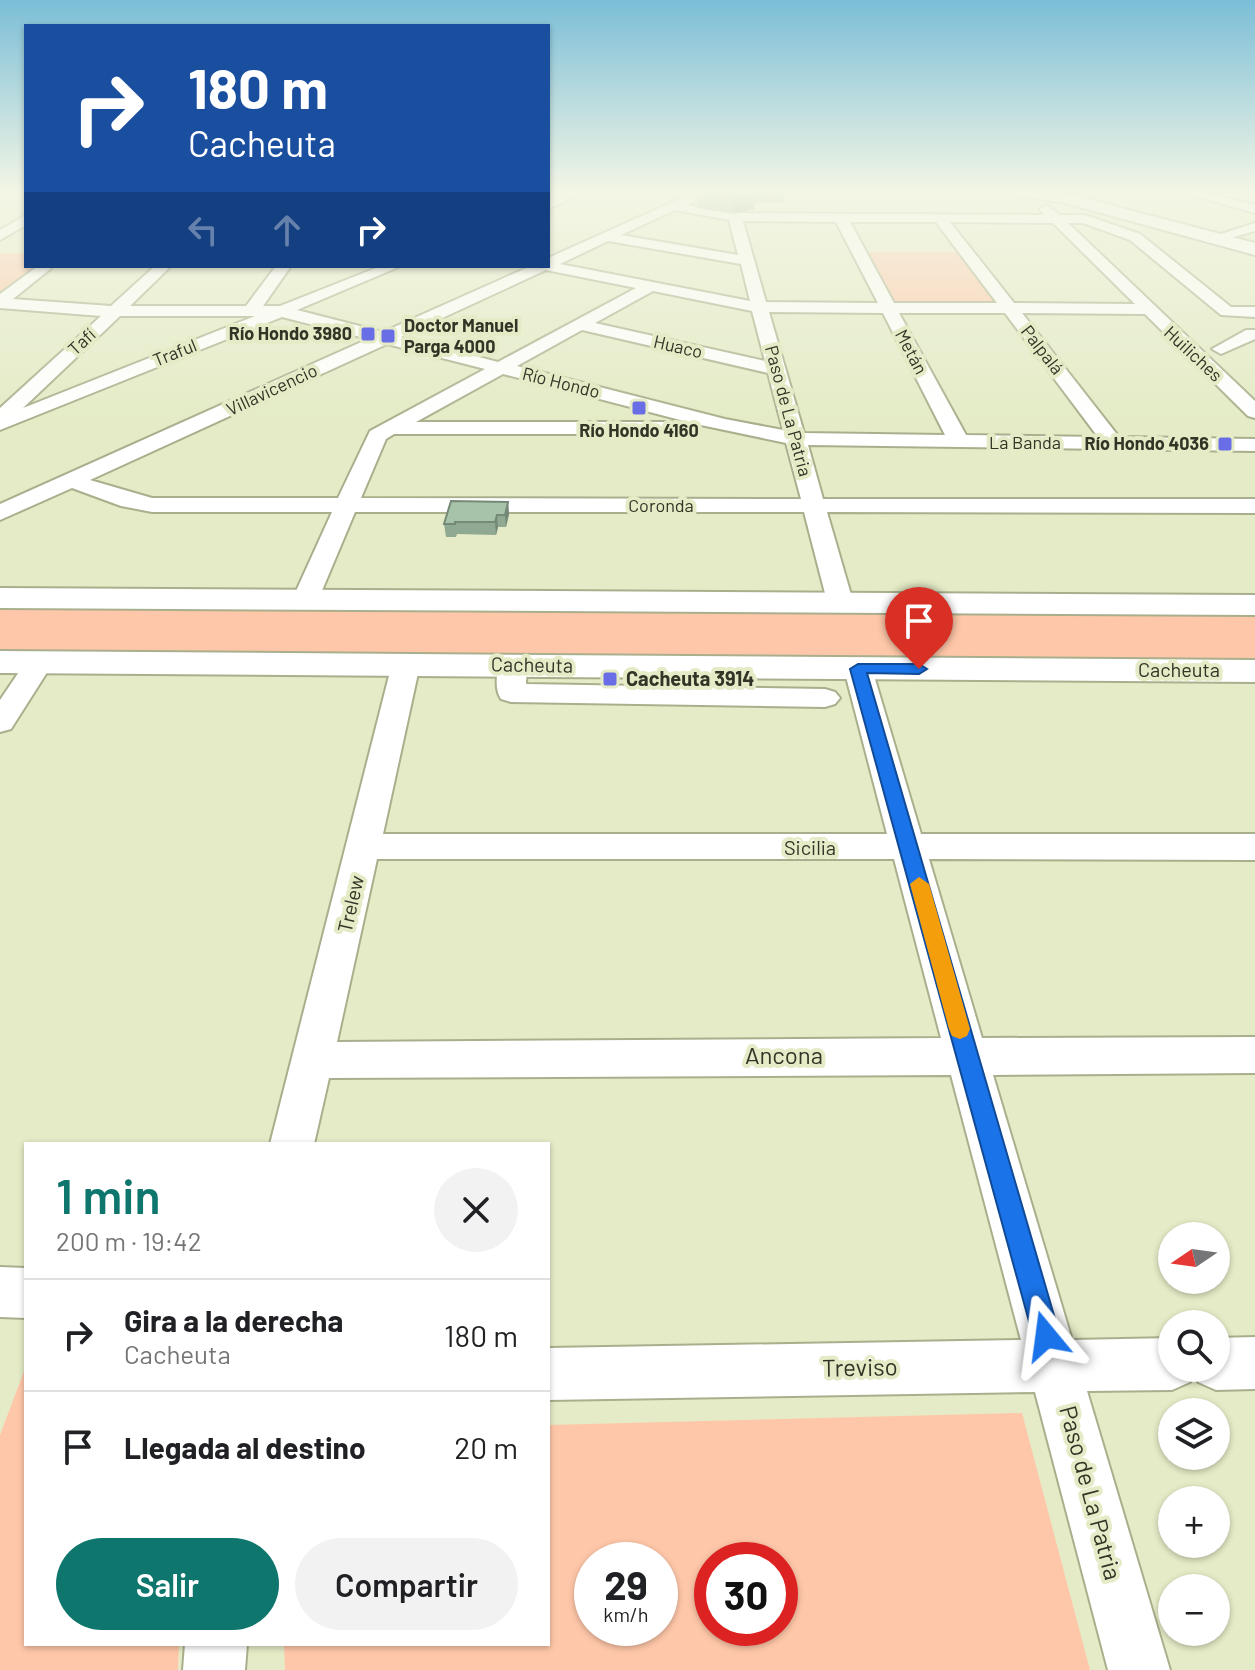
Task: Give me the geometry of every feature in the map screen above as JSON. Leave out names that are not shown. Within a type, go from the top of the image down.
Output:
[{"type":"street","points":[[0,302],[44,268]]},
{"type":"street","name":"Tafí","points":[[0,421],[162,268]]},
{"type":"street","points":[[251,311],[283,268]]},
{"type":"street","name":"Traful","points":[[0,421],[389,268]]},
{"type":"street","name":"Villavicencio","points":[[0,513],[539,268]]},
{"type":"street","points":[[561,268],[758,307],[1146,309]]},
{"type":"street","name":"Paso de La Patria","points":[[749,268],[841,605]]},
{"type":"street","name":"Metán","points":[[867,268],[959,442]]},
{"type":"street","name":"Palpalá","points":[[979,268],[1114,444]]},
{"type":"street","name":"Huiliches","points":[[1105,268],[1255,412]]},
{"type":"street","points":[[1173,268],[1253,334],[1221,349]]},
{"type":"street","points":[[305,600],[377,435],[651,286]]},
{"type":"street","points":[[0,302],[115,311],[280,311]]},
{"type":"street","name":"Río Hondo","points":[[280,311],[724,425],[796,439]]},
{"type":"street","points":[[1227,312],[1255,312]]},
{"type":"street","name":"Huaco","points":[[580,325],[777,369]]},
{"type":"street","points":[[385,428],[684,429],[724,425]]},
{"type":"street","name":"La Banda","points":[[796,439],[1255,445]]},
{"type":"street","name":"Coronda","points":[[72,481],[140,504],[1255,506]]},
{"type":"street","points":[[0,598],[1255,605]]},
{"type":"street","name":"Cacheuta","points":[[0,662],[1255,671]]},
{"type":"street","points":[[0,722],[39,663]]},
{"type":"street","name":"Trelew","points":[[293,1142],[406,664]]},
{"type":"street","points":[[513,665],[511,693],[825,698]]},
{"type":"street","name":"Paso de La Patria","points":[[858,669],[1139,1670]]},
{"type":"street","name":"Sicilia","points":[[365,846],[1255,847]]},
{"type":"street","name":"Ancona","points":[[314,1060],[1255,1055]]},
{"type":"street","points":[[0,1292],[24,1293]]},
{"type":"street","points":[[1230,1364],[1255,1363]]},
{"type":"street","name":"Treviso","points":[[550,1374],[1158,1364]]},
{"type":"street","points":[[214,1670],[216,1646]]},
{"type":"shaded area","points":[[0,268],[39,268],[0,298]]},
{"type":"shaded area","points":[[870,268],[975,268],[1005,307],[891,306]]},
{"type":"shaded area","points":[[0,598],[1255,605],[1255,671],[0,662]]},
{"type":"shaded area","points":[[24,1371],[24,1646],[179,1646],[178,1670],[0,1670],[0,1435]]},
{"type":"shaded area","points":[[1022,1413],[1090,1670],[285,1670],[284,1646],[550,1646],[550,1425]]},
{"type":"building","points":[[451,501],[508,502],[505,515],[497,515],[495,522],[444,524]]},
{"type":"slow traffic","points":[[919,884],[960,1029]]},
{"type":"place","name":"Río Hondo 3980","points":[[368,334]]},
{"type":"place","name":"Doctor Manuel Parga 4000","points":[[388,336]]},
{"type":"place","name":"Río Hondo 4160","points":[[639,408]]},
{"type":"place","name":"Río Hondo 4036","points":[[1225,444]]},
{"type":"place","name":"Cacheuta 3914","points":[[610,679]]},
{"type":"route","points":[[919,669],[858,669],[1046,1336]]}]
